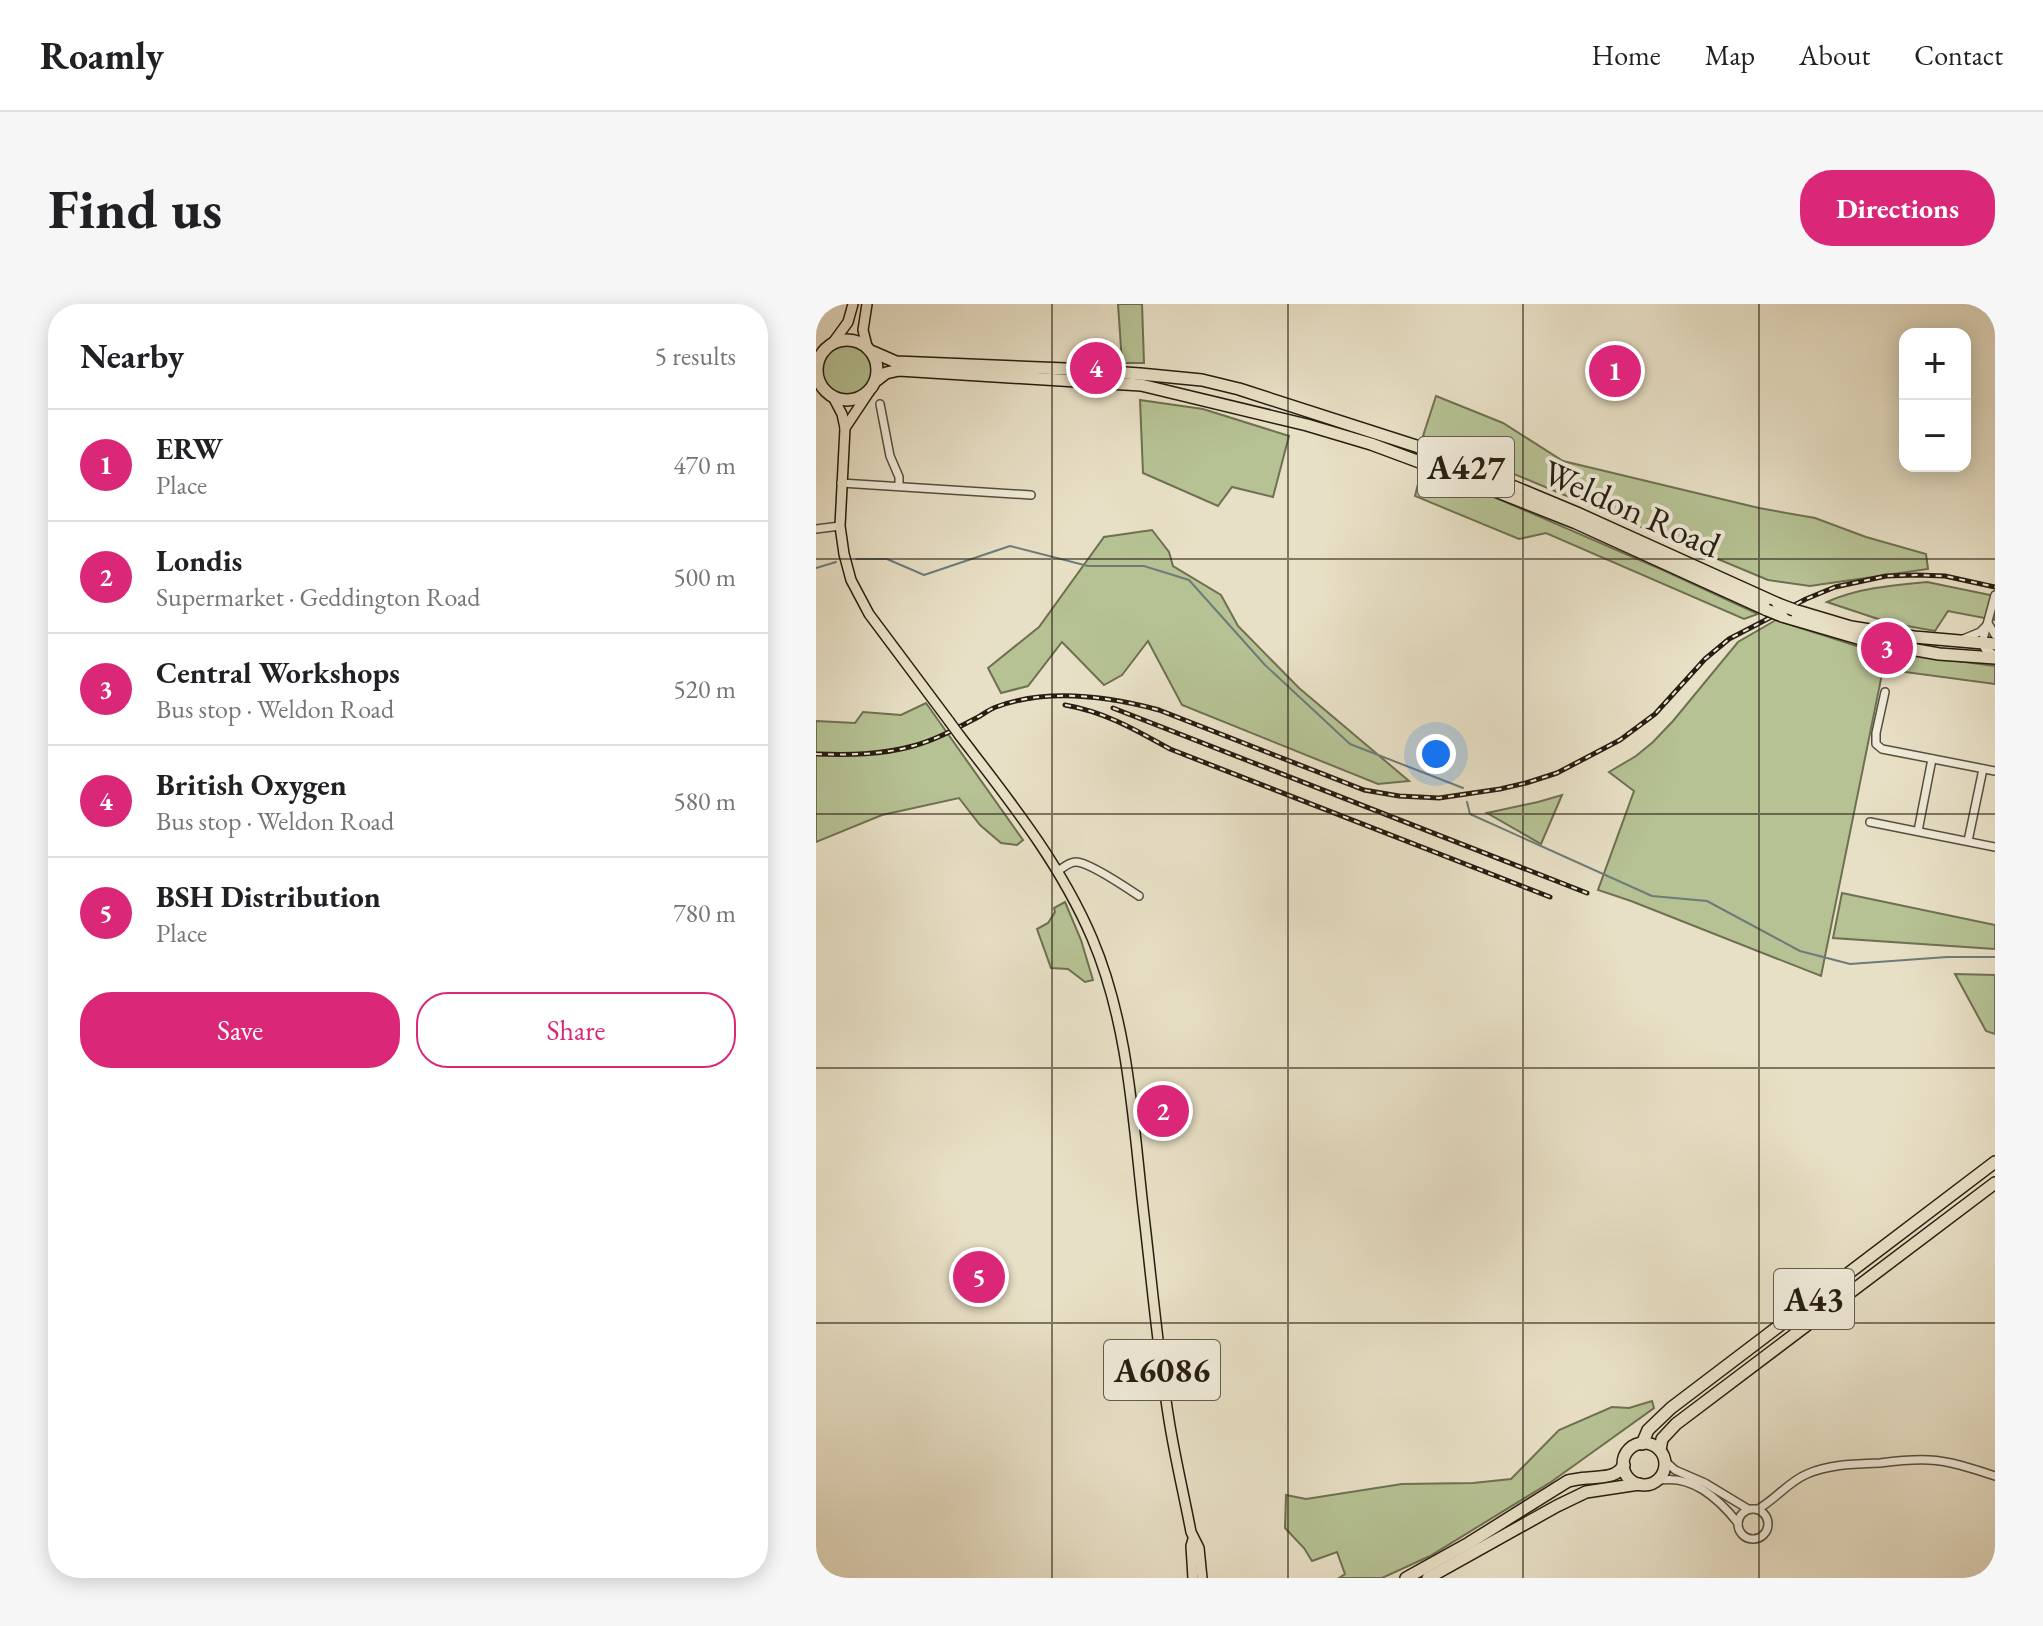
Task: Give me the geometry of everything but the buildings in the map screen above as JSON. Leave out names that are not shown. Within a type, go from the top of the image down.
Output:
[{"type":"highway","name":"A427","points":[[832,344],[846,339],[861,342],[896,362],[1140,380]]},
{"type":"highway","points":[[832,344],[818,357],[817,371],[825,391],[840,400],[856,399],[869,392],[877,380],[877,361],[870,349]]},
{"type":"highway","name":"A427","points":[[877,380],[886,373],[899,370],[1127,378]]},
{"type":"highway","name":"Weldon Road","points":[[1140,380],[1202,380],[1416,446],[1577,513],[1772,607]]},
{"type":"highway","name":"Weldon Road","points":[[1140,380],[1398,453],[1576,523],[1772,607]]},
{"type":"highway","name":"A427","points":[[1772,607],[1871,642],[1939,654],[1995,656]]},
{"type":"highway","name":"A427","points":[[1788,613],[1914,637],[1989,644]]},
{"type":"highway","name":"A43","points":[[1406,1578],[1568,1481],[1618,1473],[1628,1452],[1642,1444],[1648,1430],[1671,1408],[1995,1164]]},
{"type":"highway","name":"A43","points":[[1656,1481],[1662,1475],[1662,1439],[1676,1424],[1995,1183]]},
{"type":"highway","points":[[1642,1444],[1650,1444],[1662,1456]]},
{"type":"highway","points":[[1624,1465],[1628,1477],[1639,1484]]},
{"type":"highway","points":[[1428,1578],[1586,1492],[1648,1485],[1656,1481]]},
{"type":"main road","points":[[832,344],[848,322],[853,304]]},
{"type":"main road","points":[[867,304],[863,330],[870,349]]},
{"type":"main road","name":"A6086","points":[[825,391],[842,414],[845,428],[840,526],[847,567],[861,601],[1029,827],[1058,871],[1093,939],[1111,994],[1122,1038],[1165,1396],[1193,1539],[1199,1548],[1202,1578]]},
{"type":"main road","name":"A6086","points":[[845,428],[869,392]]},
{"type":"main road","points":[[1193,1539],[1193,1578]]},
{"type":"street","points":[[880,404],[899,486]]},
{"type":"street","points":[[841,483],[1031,495]]},
{"type":"street","points":[[816,529],[840,526]]},
{"type":"street","points":[[1994,598],[1988,623],[1989,644],[1985,649],[1995,656]]},
{"type":"street","points":[[1988,623],[1995,635]]},
{"type":"street","points":[[1958,641],[1980,632],[1988,623]]},
{"type":"street","points":[[1885,692],[1876,733],[1876,744],[1882,749],[1995,771]]},
{"type":"street","points":[[1918,831],[1932,759]]},
{"type":"street","points":[[1968,841],[1983,769]]},
{"type":"street","points":[[1870,822],[1995,847]]},
{"type":"street","points":[[1058,871],[1068,864],[1082,863],[1139,896]]},
{"type":"street","points":[[1662,1456],[1675,1470],[1705,1483],[1748,1509],[1758,1509],[1772,1502],[1805,1474],[1844,1465],[1931,1460],[1995,1476]]},
{"type":"street","points":[[1656,1481],[1670,1478],[1702,1489],[1724,1505],[1744,1536],[1755,1538],[1768,1527],[1772,1502]]},
{"type":"street","points":[[1738,1523],[1740,1516],[1748,1509]]},
{"type":"street","points":[[1758,1509],[1768,1520]]},
{"type":"green space","points":[[1118,304],[1142,304],[1144,363],[1122,363]]},
{"type":"green space","points":[[847,343],[865,351],[873,369],[865,387],[847,395],[829,387],[821,369],[829,351]]},
{"type":"green space","points":[[1436,396],[1503,423],[1563,461],[1759,508],[1815,518],[1926,554],[1928,569],[1810,586],[1768,580],[1423,436]]},
{"type":"green space","points":[[1140,400],[1203,409],[1289,436],[1273,497],[1232,487],[1218,506],[1143,473]]},
{"type":"green space","points":[[1435,475],[1450,478],[1758,614],[1744,619],[1546,533],[1519,539],[1415,496],[1419,480]]},
{"type":"green space","points":[[1152,530],[1169,552],[1173,566],[1221,595],[1238,626],[1299,688],[1409,781],[1378,784],[1182,705],[1148,641],[1122,675],[1104,685],[1062,642],[1028,686],[1001,693],[988,668],[1039,627],[1104,537]]},
{"type":"green space","points":[[1927,582],[1995,596],[1995,620],[1948,611],[1935,631],[1890,623],[1827,602],[1864,590]]},
{"type":"green space","points":[[1776,620],[1866,649],[1995,666],[1995,684],[1883,669],[1821,976],[1598,890],[1634,791],[1609,772],[1653,742],[1738,642]]},
{"type":"green space","points":[[926,703],[1023,840],[1017,845],[1001,843],[980,825],[959,798],[882,815],[816,842],[816,721],[855,723],[863,712],[901,715]]},
{"type":"green space","points":[[1562,795],[1541,844],[1487,813],[1538,802]]},
{"type":"green space","points":[[1842,893],[1995,925],[1995,949],[1833,938]]},
{"type":"green space","points":[[1065,902],[1093,980],[1085,982],[1068,969],[1051,968],[1037,929],[1048,923],[1055,912],[1054,908]]},
{"type":"green space","points":[[1955,974],[1995,975],[1995,1034],[1986,1031]]},
{"type":"green space","points":[[1652,1401],[1654,1408],[1551,1482],[1430,1556],[1382,1578],[1339,1578],[1345,1574],[1337,1552],[1312,1561],[1285,1528],[1286,1495],[1306,1499],[1402,1484],[1511,1479],[1559,1430],[1612,1407],[1629,1408]]},
{"type":"waterway","points":[[856,559],[887,559],[924,575],[1010,546],[1088,566],[1144,566],[1189,580],[1265,665],[1350,744],[1463,788]]},
{"type":"waterway","points":[[816,568],[836,562]]},
{"type":"waterway","points":[[1467,802],[1470,814],[1652,896],[1707,901],[1800,951],[1850,964],[1995,957]]},
{"type":"railway","points":[[816,754],[865,754],[901,749],[939,737],[994,708],[1016,701],[1077,696],[1159,710],[1364,790],[1439,798],[1526,783],[1557,773],[1620,740],[1655,714],[1705,659],[1729,639],[1835,587],[1886,576],[1917,575],[1945,576],[1995,587]]},
{"type":"railway","points":[[1065,705],[1106,717],[1170,749],[1550,897]]},
{"type":"railway","points":[[1113,708],[1587,893]]},
{"type":"place","name":"British Oxygen","points":[[1096,368]]},
{"type":"place","name":"ERW","points":[[1615,371]]},
{"type":"place","name":"Central Workshops","points":[[1887,648]]},
{"type":"place","name":"Londis","points":[[1163,1111]]},
{"type":"place","name":"BSH Distribution","points":[[979,1277]]}]
